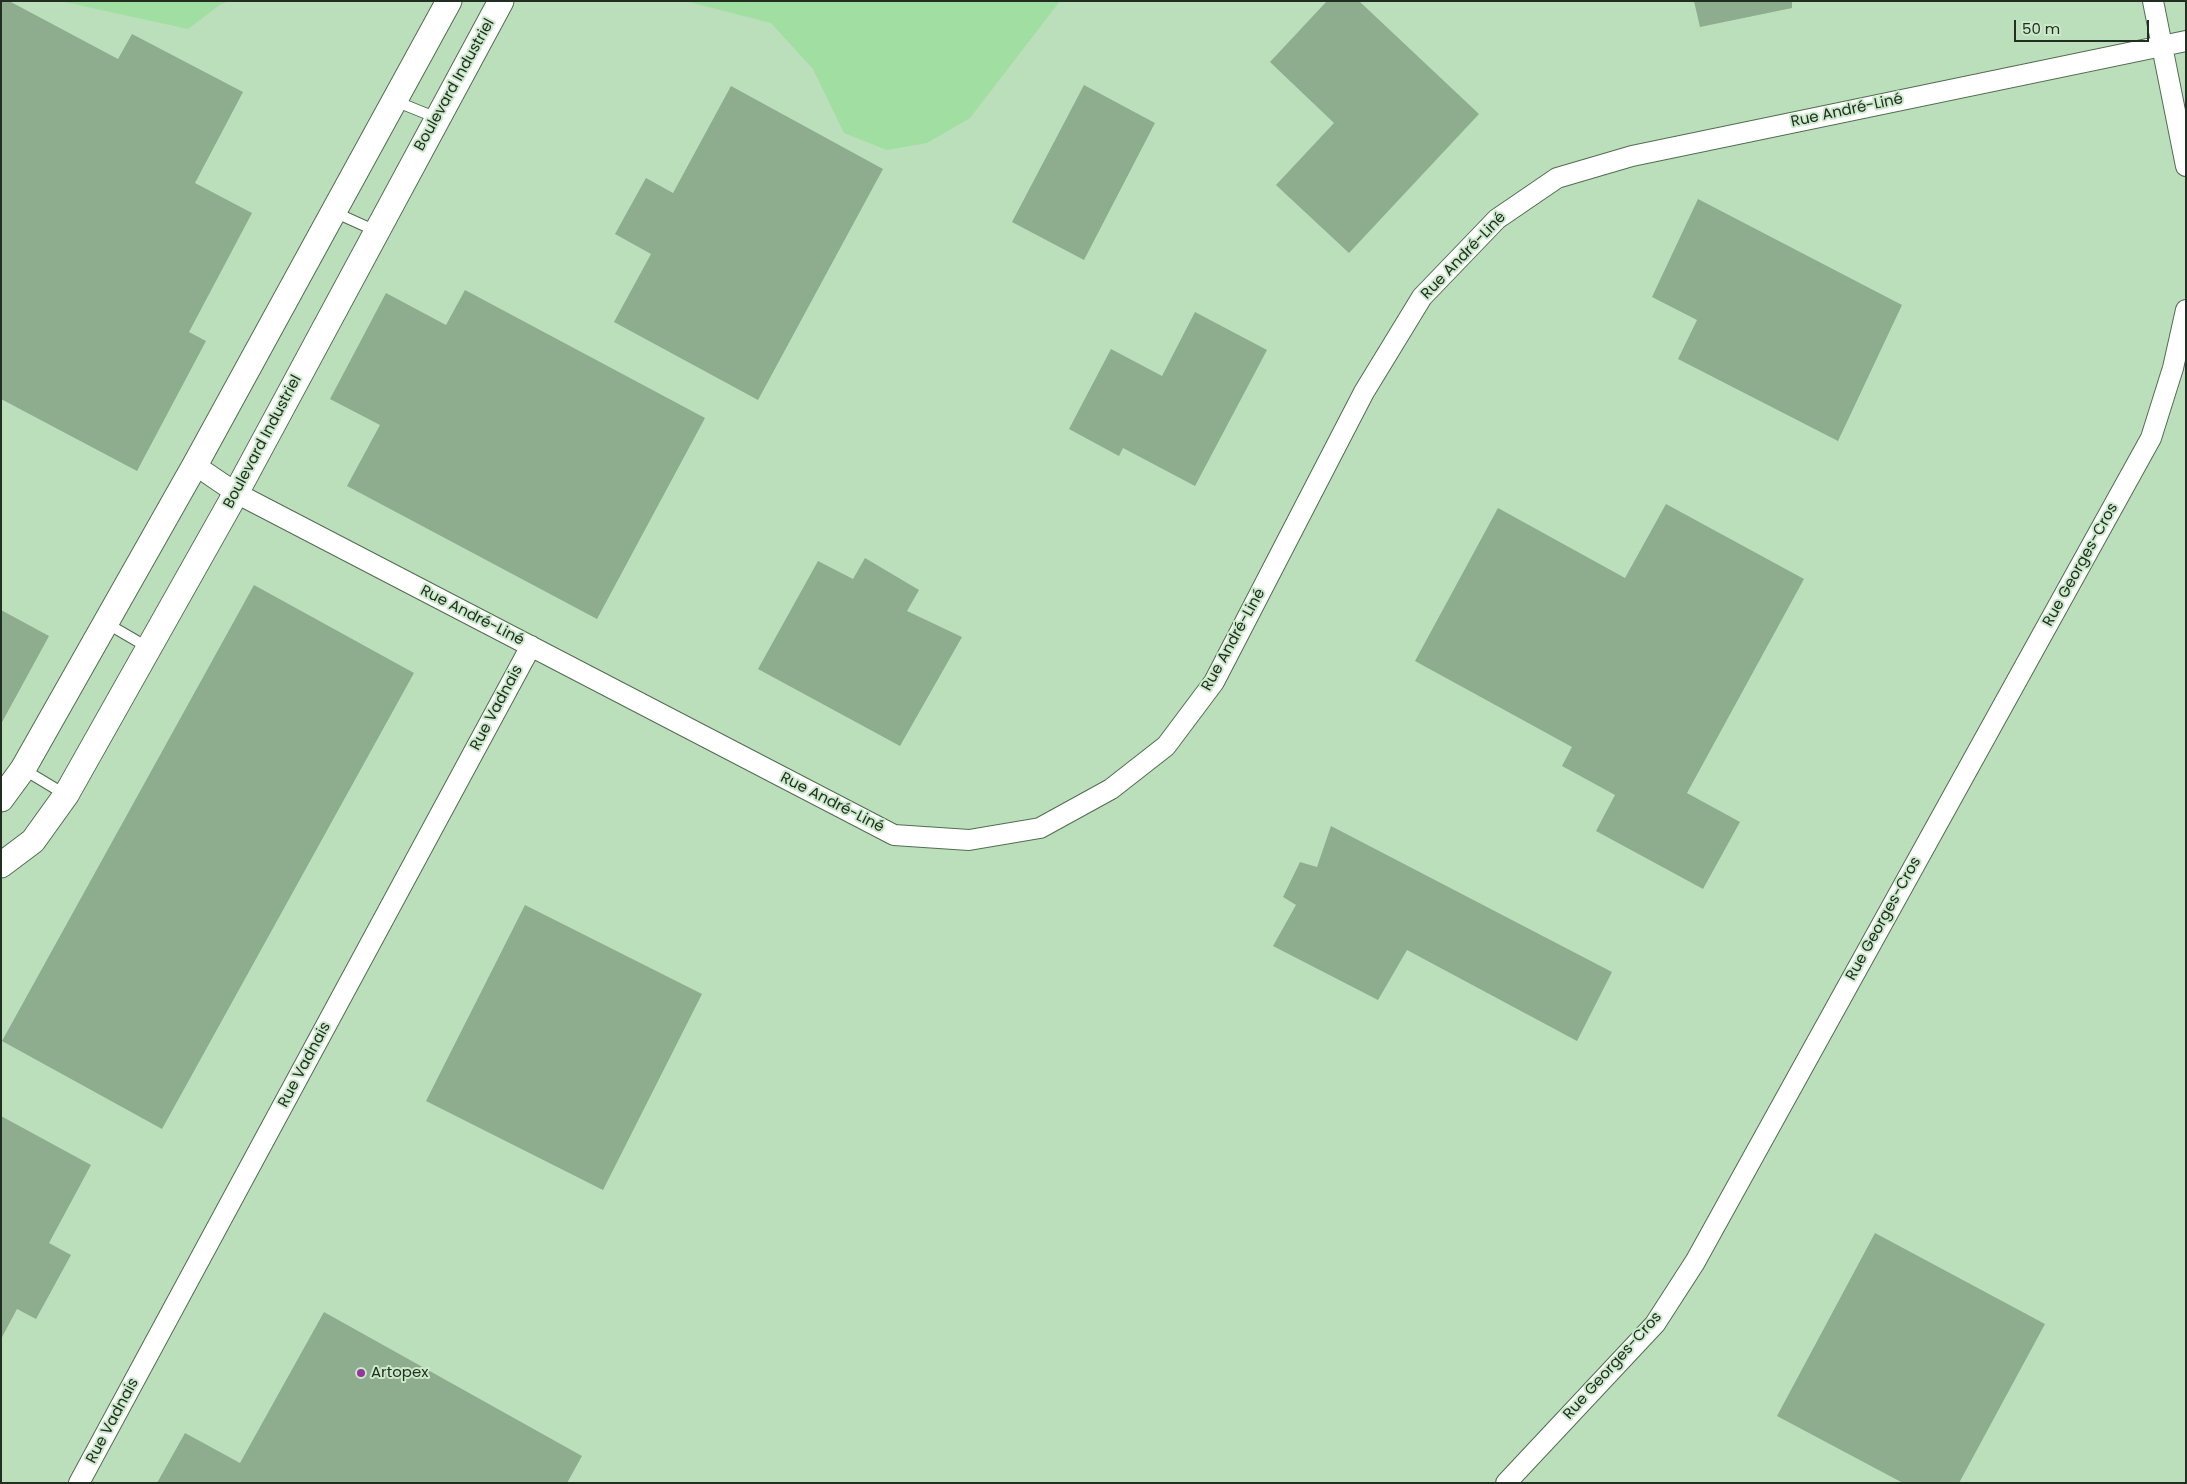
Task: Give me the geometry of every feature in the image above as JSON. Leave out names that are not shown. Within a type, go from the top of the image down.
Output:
[{"type":"street","points":[[1,799],[23,769],[195,465],[449,1]]},
{"type":"street","name":"Boulevard Industriel","points":[[1,865],[33,841],[66,795],[236,493],[501,1]]},
{"type":"street","points":[[2153,1],[2186,166]]},
{"type":"street","name":"Rue André-Liné","points":[[195,465],[236,493],[894,836],[969,840],[1040,828],[1111,790],[1166,746],[1214,682],[1364,392],[1422,297],[1497,219],[1557,178],[1632,156],[2186,40]]},
{"type":"street","name":"Rue Georges-Cros","points":[[1506,1483],[1655,1324],[1695,1262],[2151,438],[2173,368],[2186,310]]},
{"type":"street","name":"Rue Vadnais","points":[[79,1483],[531,646]]},
{"type":"lane","points":[[395,101],[438,118]]},
{"type":"lane","points":[[334,212],[376,231]]},
{"type":"lane","points":[[106,622],[148,648]]},
{"type":"lane","points":[[23,769],[66,795]]},
{"type":"shaded area","points":[[1,1],[2186,1],[2186,1483],[1,1483]]},
{"type":"green space","points":[[60,1],[230,1],[221,4],[188,29]]},
{"type":"green space","points":[[685,1],[1060,1],[970,118],[927,143],[887,150],[844,133],[813,69],[771,23]]},
{"type":"building","points":[[1,1],[9,1],[118,59],[132,34],[243,92],[195,183],[252,213],[189,332],[206,341],[137,471],[1,399]]},
{"type":"building","points":[[1327,1],[1359,1],[1479,114],[1349,253],[1276,185],[1334,123],[1270,62]]},
{"type":"building","points":[[1694,1],[1792,1],[1792,8],[1700,27]]},
{"type":"building","points":[[1084,85],[1155,123],[1084,260],[1012,222]]},
{"type":"building","points":[[731,86],[883,169],[758,400],[614,322],[651,254],[615,234],[646,178],[673,193]]},
{"type":"building","points":[[1698,199],[1902,305],[1838,441],[1678,359],[1697,320],[1652,297]]},
{"type":"building","points":[[465,290],[705,418],[597,619],[347,486],[380,425],[330,399],[386,293],[446,325]]},
{"type":"building","points":[[1195,312],[1267,350],[1195,486],[1123,448],[1119,456],[1069,429],[1111,349],[1162,376]]},
{"type":"building","points":[[1666,504],[1804,579],[1687,793],[1740,822],[1703,889],[1596,831],[1615,795],[1562,766],[1572,747],[1415,661],[1498,508],[1625,578]]},
{"type":"building","points":[[865,558],[919,590],[907,611],[962,637],[900,746],[758,669],[818,561],[853,579]]},
{"type":"building","points":[[254,585],[414,673],[162,1129],[2,1041]]},
{"type":"building","points":[[1,610],[49,636],[1,724]]},
{"type":"building","points":[[1331,826],[1612,972],[1577,1041],[1407,950],[1378,1000],[1273,946],[1296,905],[1283,897],[1300,862],[1317,867]]},
{"type":"building","points":[[525,905],[702,994],[603,1190],[426,1101]]},
{"type":"building","points":[[1,1116],[91,1165],[49,1243],[71,1255],[36,1319],[17,1309],[1,1339]]},
{"type":"building","points":[[1875,1233],[2045,1324],[1959,1483],[1903,1483],[1777,1416]]},
{"type":"building","name":"Artopex","points":[[324,1312],[582,1456],[567,1483],[157,1483],[185,1433],[240,1463]]},
{"type":"place","name":"Artopex","points":[[361,1373]]}]
